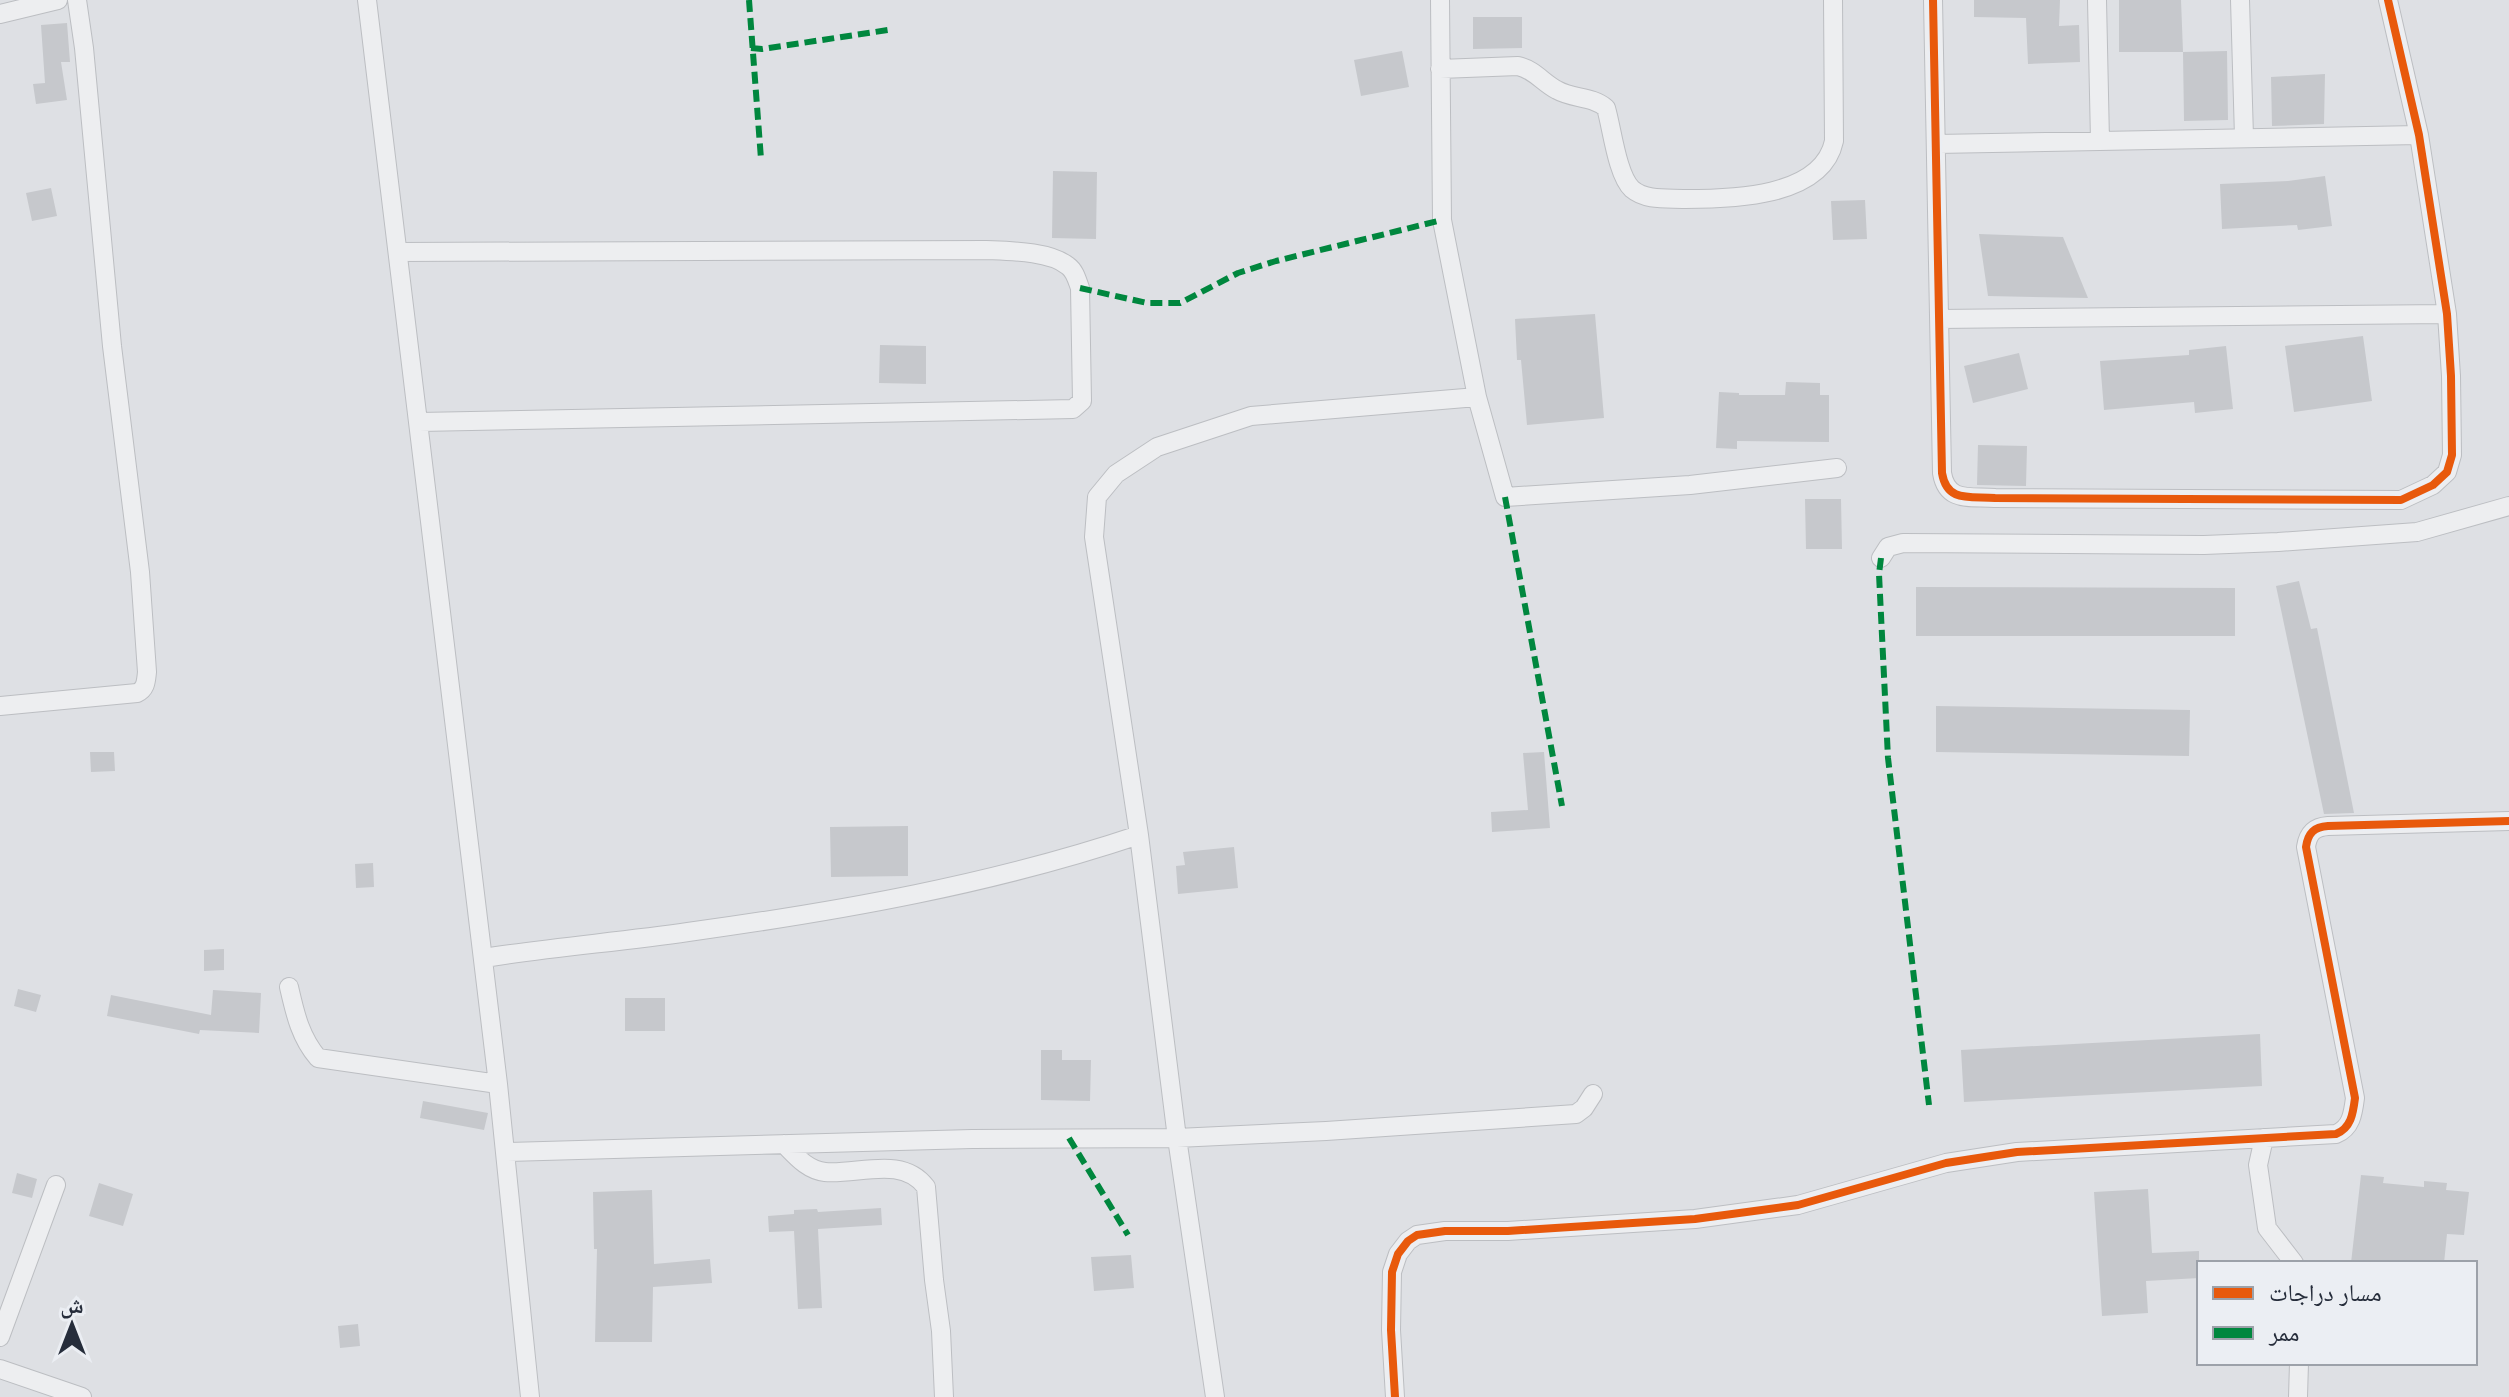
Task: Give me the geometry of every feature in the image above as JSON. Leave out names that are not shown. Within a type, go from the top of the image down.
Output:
[{"type":"street","points":[[0,14],[58,0]]},
{"type":"street","points":[[0,706],[137,693],[146,683],[140,572],[112,346],[77,0]]},
{"type":"street","points":[[367,0],[484,958],[530,1397]]},
{"type":"street","points":[[1440,0],[1442,220],[1477,397],[1505,497],[1690,485],[1837,468]]},
{"type":"street","points":[[1440,69],[1518,66],[1530,69],[1557,90],[1576,98],[1598,101],[1606,108],[1627,184],[1636,192],[1655,198],[1762,196],[1803,179],[1832,153],[1833,0]]},
{"type":"street","points":[[1933,0],[1942,473],[1947,490],[1952,494],[1995,498],[2401,500],[2433,485],[2447,472],[2452,455],[2447,314],[2419,135],[2388,0]]},
{"type":"street","points":[[2097,0],[2100,141]]},
{"type":"street","points":[[2240,0],[2244,137]]},
{"type":"street","points":[[1936,144],[2419,135]]},
{"type":"street","points":[[399,252],[986,250],[1033,253],[1067,264],[1080,288],[1082,401],[1073,409],[419,422]]},
{"type":"street","points":[[1939,319],[2447,314]]},
{"type":"street","points":[[1215,1397],[1177,1138],[1139,835],[1094,537],[1097,497],[1116,474],[1157,447],[1251,416],[1477,397]]},
{"type":"street","points":[[1881,558],[1888,547],[1903,543],[2204,545],[2417,532],[2509,506]]},
{"type":"street","points":[[1395,1397],[1392,1272],[1398,1254],[1417,1235],[1695,1219],[1798,1205],[1946,1163],[2002,1154],[2336,1134],[2348,1127],[2355,1098],[2306,847],[2307,839],[2312,831],[2328,826],[2509,821]]},
{"type":"street","points":[[484,958],[781,919],[922,893],[1069,858],[1139,835]]},
{"type":"street","points":[[289,987],[297,1022],[308,1046],[318,1058],[498,1084]]},
{"type":"street","points":[[506,1152],[1055,1138],[1177,1138],[1326,1131],[1576,1114],[1593,1094]]},
{"type":"street","points":[[2264,1138],[2258,1165],[2267,1228],[2292,1261]]},
{"type":"street","points":[[784,1144],[804,1164],[814,1169],[825,1172],[906,1171],[926,1187],[941,1331],[944,1397]]},
{"type":"street","points":[[0,1337],[56,1185]]},
{"type":"street","points":[[2298,1397],[2299,1365]]},
{"type":"street","points":[[0,1369],[82,1397]]},
{"type":"building","points":[[1974,0],[2060,0],[2059,26],[2079,25],[2080,62],[2028,64],[2026,18],[1974,17]]},
{"type":"building","points":[[2119,0],[2181,0],[2183,52],[2119,52]]},
{"type":"building","points":[[1473,17],[1522,17],[1522,48],[1473,49]]},
{"type":"building","points":[[67,23],[70,62],[61,62],[67,100],[36,104],[33,84],[45,83],[41,25]]},
{"type":"building","points":[[1402,51],[1409,87],[1361,96],[1354,60]]},
{"type":"building","points":[[2227,51],[2228,120],[2184,121],[2183,52]]},
{"type":"building","points":[[2325,74],[2324,124],[2272,126],[2271,77]]},
{"type":"building","points":[[1053,171],[1097,172],[1096,239],[1052,238]]},
{"type":"building","points":[[2325,176],[2332,226],[2298,230],[2297,225],[2222,229],[2220,184]]},
{"type":"building","points":[[51,188],[57,216],[32,221],[26,193]]},
{"type":"building","points":[[1865,200],[1867,239],[1833,240],[1831,201]]},
{"type":"building","points":[[1979,234],[2063,237],[2088,298],[1988,296]]},
{"type":"building","points":[[1595,314],[1604,418],[1527,425],[1521,360],[1517,360],[1515,319]]},
{"type":"building","points":[[2363,336],[2372,401],[2294,412],[2285,346]]},
{"type":"building","points":[[880,345],[926,346],[926,384],[879,383]]},
{"type":"building","points":[[2226,346],[2233,409],[2195,413],[2194,402],[2104,410],[2100,361],[2189,355],[2189,350]]},
{"type":"building","points":[[2019,353],[2028,389],[1973,403],[1964,366]]},
{"type":"building","points":[[1786,382],[1820,383],[1820,395],[1829,395],[1829,442],[1737,441],[1737,449],[1716,448],[1719,392],[1785,395]]},
{"type":"building","points":[[1978,445],[2027,446],[2026,486],[1977,485]]},
{"type":"building","points":[[1805,499],[1841,499],[1842,549],[1806,549]]},
{"type":"building","points":[[2299,581],[2311,629],[2317,628],[2354,813],[2324,814],[2276,586]]},
{"type":"building","points":[[1916,587],[2235,588],[2235,636],[1916,636]]},
{"type":"building","points":[[1936,706],[2190,710],[2189,756],[1936,752]]},
{"type":"building","points":[[90,752],[114,752],[115,771],[91,772]]},
{"type":"building","points":[[1544,752],[1550,828],[1492,832],[1491,812],[1528,810],[1523,753]]},
{"type":"building","points":[[908,826],[908,876],[831,877],[830,827]]},
{"type":"building","points":[[1234,847],[1238,888],[1178,894],[1176,866],[1185,865],[1183,852]]},
{"type":"building","points":[[373,863],[374,887],[356,888],[355,864]]},
{"type":"building","points":[[224,949],[224,970],[204,971],[204,950]]},
{"type":"building","points":[[18,989],[41,995],[36,1012],[14,1006]]},
{"type":"building","points":[[213,990],[261,993],[259,1033],[200,1030],[199,1034],[107,1016],[111,995],[211,1015]]},
{"type":"building","points":[[625,998],[665,998],[665,1031],[625,1031]]},
{"type":"building","points":[[2260,1034],[2262,1086],[1964,1102],[1961,1050]]},
{"type":"building","points":[[1041,1050],[1062,1050],[1062,1060],[1091,1060],[1090,1101],[1041,1100]]},
{"type":"building","points":[[423,1101],[488,1113],[484,1130],[420,1118]]},
{"type":"building","points":[[17,1173],[37,1179],[32,1198],[12,1193]]},
{"type":"building","points":[[2361,1175],[2384,1177],[2383,1183],[2424,1187],[2424,1181],[2447,1183],[2446,1190],[2469,1192],[2464,1235],[2447,1234],[2444,1261],[2351,1261]]},
{"type":"building","points":[[99,1183],[133,1194],[123,1226],[89,1216]]},
{"type":"building","points":[[2148,1189],[2152,1253],[2199,1251],[2197,1278],[2146,1281],[2148,1313],[2102,1316],[2094,1192]]},
{"type":"building","points":[[652,1190],[654,1264],[710,1259],[712,1283],[653,1287],[652,1342],[595,1342],[597,1249],[594,1249],[593,1192]]},
{"type":"building","points":[[881,1208],[882,1225],[818,1229],[822,1308],[798,1309],[794,1231],[769,1232],[768,1216],[794,1214],[794,1210],[817,1209],[818,1212]]},
{"type":"building","points":[[1131,1255],[1134,1288],[1094,1291],[1091,1257]]},
{"type":"building","points":[[358,1324],[360,1346],[340,1348],[338,1326]]},
{"type":"marked path","points":[[749,0],[761,159]]},
{"type":"marked path","points":[[751,48],[762,49],[888,30]]},
{"type":"marked path","points":[[1080,288],[1147,303],[1180,303],[1238,273],[1442,220]]},
{"type":"marked path","points":[[1505,497],[1562,806]]},
{"type":"marked path","points":[[1881,558],[1879,574],[1888,758],[1929,1105]]},
{"type":"marked path","points":[[1069,1138],[1128,1235]]},
{"type":"cycle path","points":[[1933,0],[1942,473],[1949,489],[1961,496],[1995,498],[2401,500],[2433,485],[2447,472],[2452,455],[2451,376],[2447,314],[2419,135],[2388,0]]},
{"type":"cycle path","points":[[1395,1397],[1392,1272],[1398,1254],[1417,1235],[1695,1219],[1798,1205],[1946,1163],[2017,1152],[2336,1134],[2348,1124],[2355,1098],[2306,847],[2310,834],[2315,829],[2328,826],[2509,821]]}]
